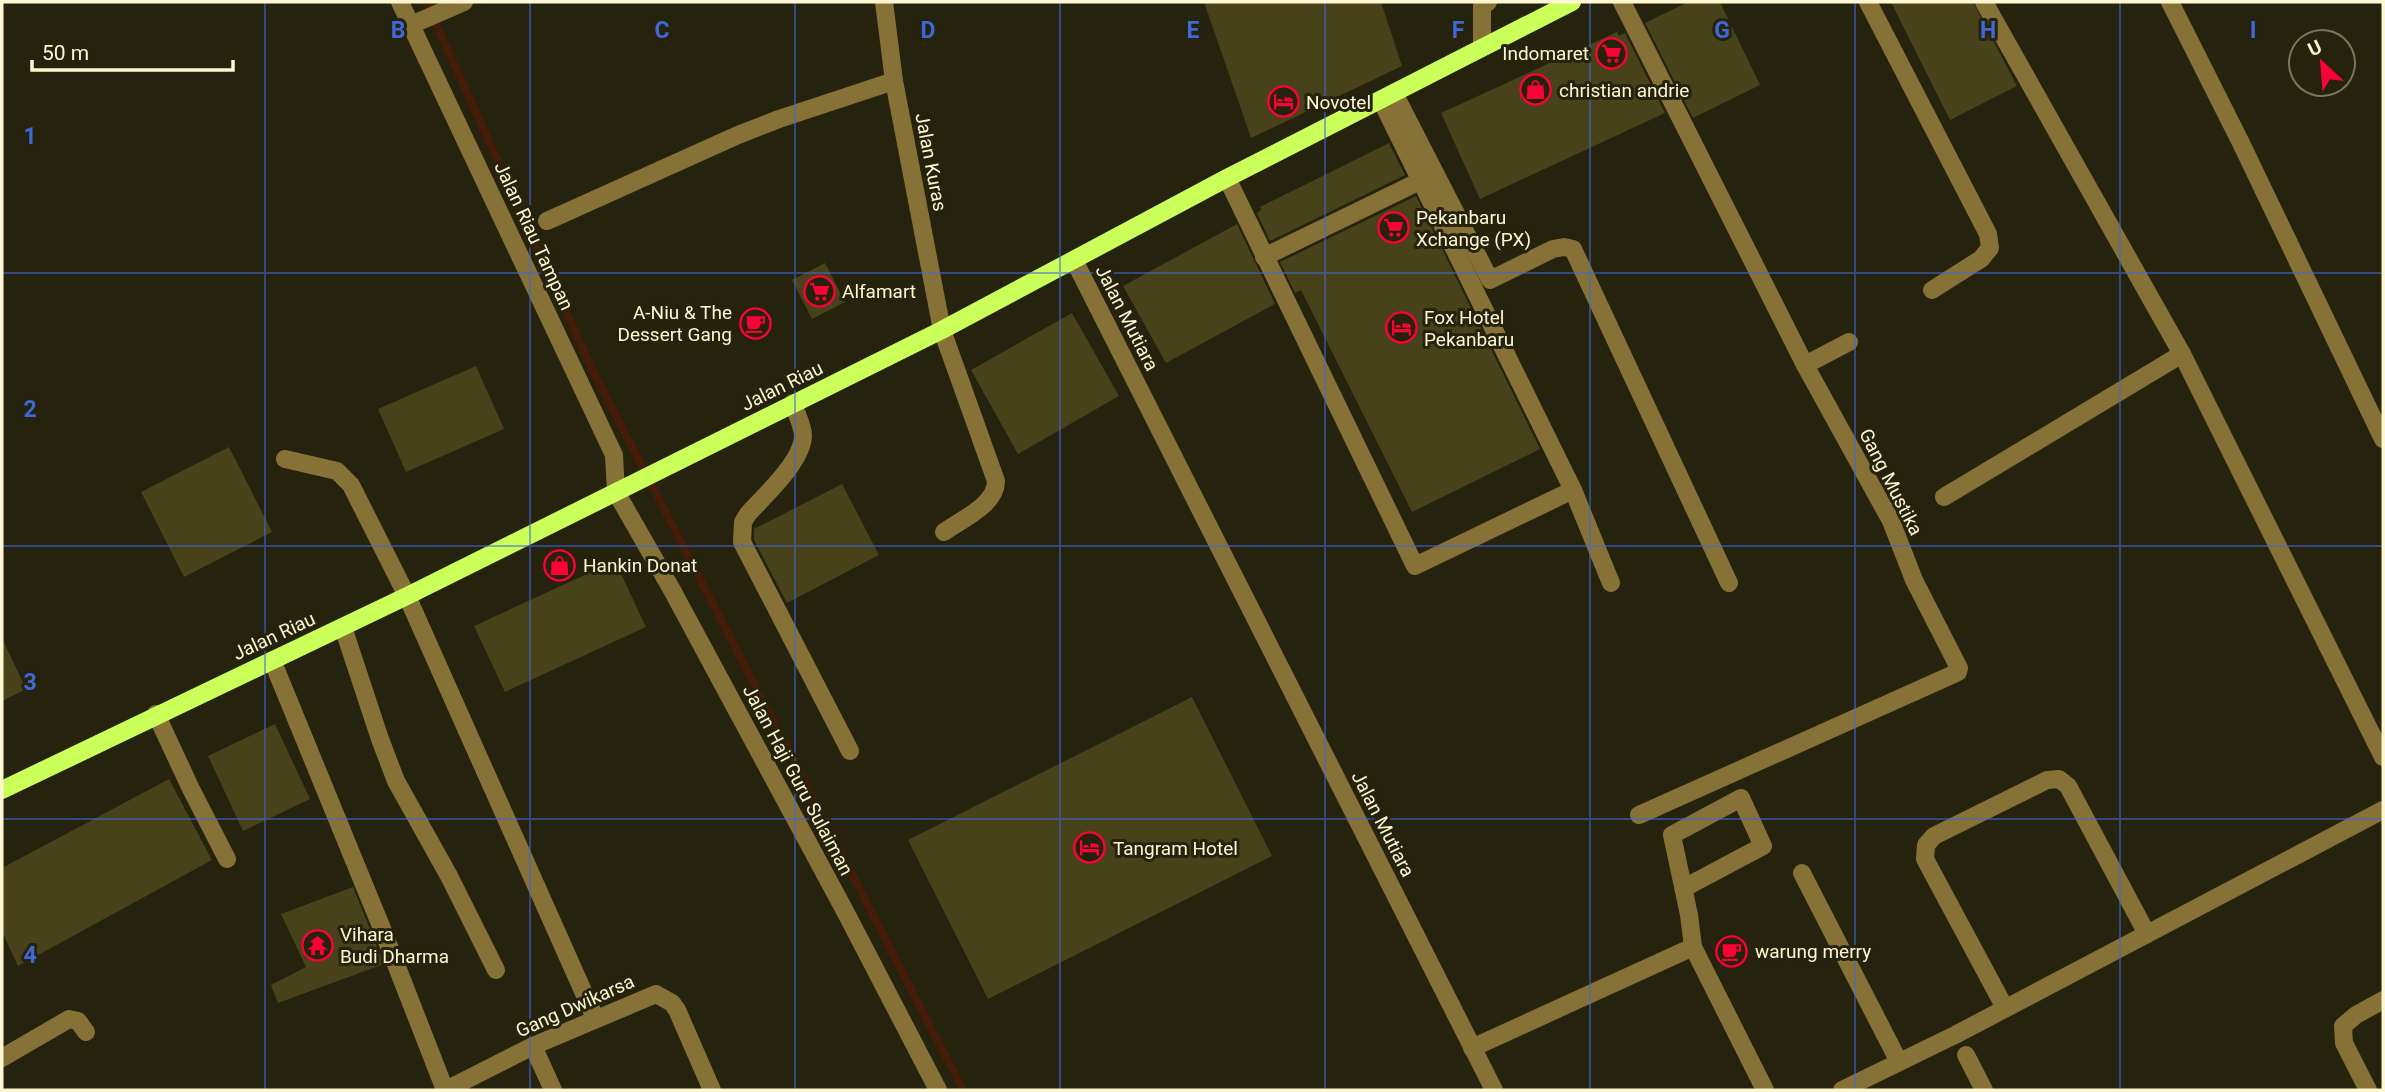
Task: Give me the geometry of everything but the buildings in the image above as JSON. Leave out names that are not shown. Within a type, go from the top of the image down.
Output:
[{"type":"main road","name":"Jalan Riau","points":[[2,790],[407,596],[942,330],[1227,178],[1572,2]]},
{"type":"street","name":"Jalan Riau Tampan","points":[[400,2],[614,455],[621,490]]},
{"type":"street","points":[[411,25],[464,2]]},
{"type":"street","name":"Jalan Kuras","points":[[884,2],[894,81],[942,330],[996,481],[994,494],[990,499],[944,532]]},
{"type":"street","points":[[1482,48],[1482,6],[1488,2]]},
{"type":"street","name":"Gang Mustika","points":[[1622,2],[1805,365],[1891,521],[1914,580],[1957,663],[1958,673],[1639,815]]},
{"type":"street","points":[[1868,2],[1988,234],[1990,248],[1981,259],[1932,290]]},
{"type":"street","points":[[1984,2],[2182,354],[2383,757]]},
{"type":"street","points":[[2165,2],[2240,141],[2383,439]]},
{"type":"street","points":[[547,221],[779,118],[894,81]]},
{"type":"street","points":[[1387,96],[1420,181],[1573,490],[1611,583]]},
{"type":"street","points":[[1387,96],[1490,280],[1553,249],[1573,248],[1729,583]]},
{"type":"street","points":[[1227,178],[1416,566],[1573,490]]},
{"type":"street","points":[[1264,257],[1420,181]]},
{"type":"street","name":"Jalan Mutiara","points":[[1074,260],[1494,1090]]},
{"type":"street","points":[[1805,365],[1849,342]]},
{"type":"street","points":[[1944,497],[2182,354]]},
{"type":"street","points":[[793,404],[802,428],[802,445],[794,461],[743,522],[742,542],[850,751]]},
{"type":"street","points":[[285,459],[337,471],[346,479],[407,596],[594,1018]]},
{"type":"street","name":"Jalan Haji Guru Sulaiman","points":[[621,490],[938,1090]]},
{"type":"street","points":[[343,627],[396,781],[449,876],[496,970]]},
{"type":"street","points":[[272,660],[445,1090]]},
{"type":"street","points":[[156,714],[201,811],[227,859]]},
{"type":"street","points":[[2005,1008],[1925,859],[1926,845],[1934,836],[2047,780],[2059,779],[2068,786],[2147,934]]},
{"type":"street","points":[[1684,888],[1762,846],[1741,798],[1672,835],[1693,947],[1765,1090]]},
{"type":"street","points":[[1842,1090],[2383,810]]},
{"type":"street","points":[[1802,873],[1899,1062]]},
{"type":"street","points":[[1472,1048],[1693,947]]},
{"type":"street","name":"Gang Dwikarsa","points":[[445,1090],[533,1045],[643,997],[656,994],[664,997],[677,1010],[712,1090]]},
{"type":"street","points":[[2368,1090],[2344,1043],[2343,1026],[2356,1015],[2383,1000]]},
{"type":"street","points":[[2,1058],[69,1019],[78,1021],[86,1032]]},
{"type":"street","points":[[533,1045],[553,1090]]},
{"type":"street","points":[[1966,1055],[1984,1090]]},
{"type":"waterway","points":[[426,2],[594,373],[963,1090]]},
{"type":"place","name":"Indomaret","points":[[1612,53]]},
{"type":"place","name":"christian andrie","points":[[1536,90]]},
{"type":"place","name":"Novotel","points":[[1283,102]]},
{"type":"place","name":"Pekanbaru Xchange (PX)","points":[[1393,228]]},
{"type":"place","name":"Alfamart","points":[[819,291]]},
{"type":"place","name":"A-Niu & The Dessert Gang","points":[[755,323]]},
{"type":"place","name":"Fox Hotel Pekanbaru","points":[[1401,328]]},
{"type":"place","name":"Hankin Donat","points":[[560,565]]},
{"type":"place","name":"Tangram Hotel","points":[[1090,848]]},
{"type":"place","name":"Vihara Budi Dharma","points":[[317,945]]},
{"type":"place","name":"warung merry","points":[[1732,951]]}]
